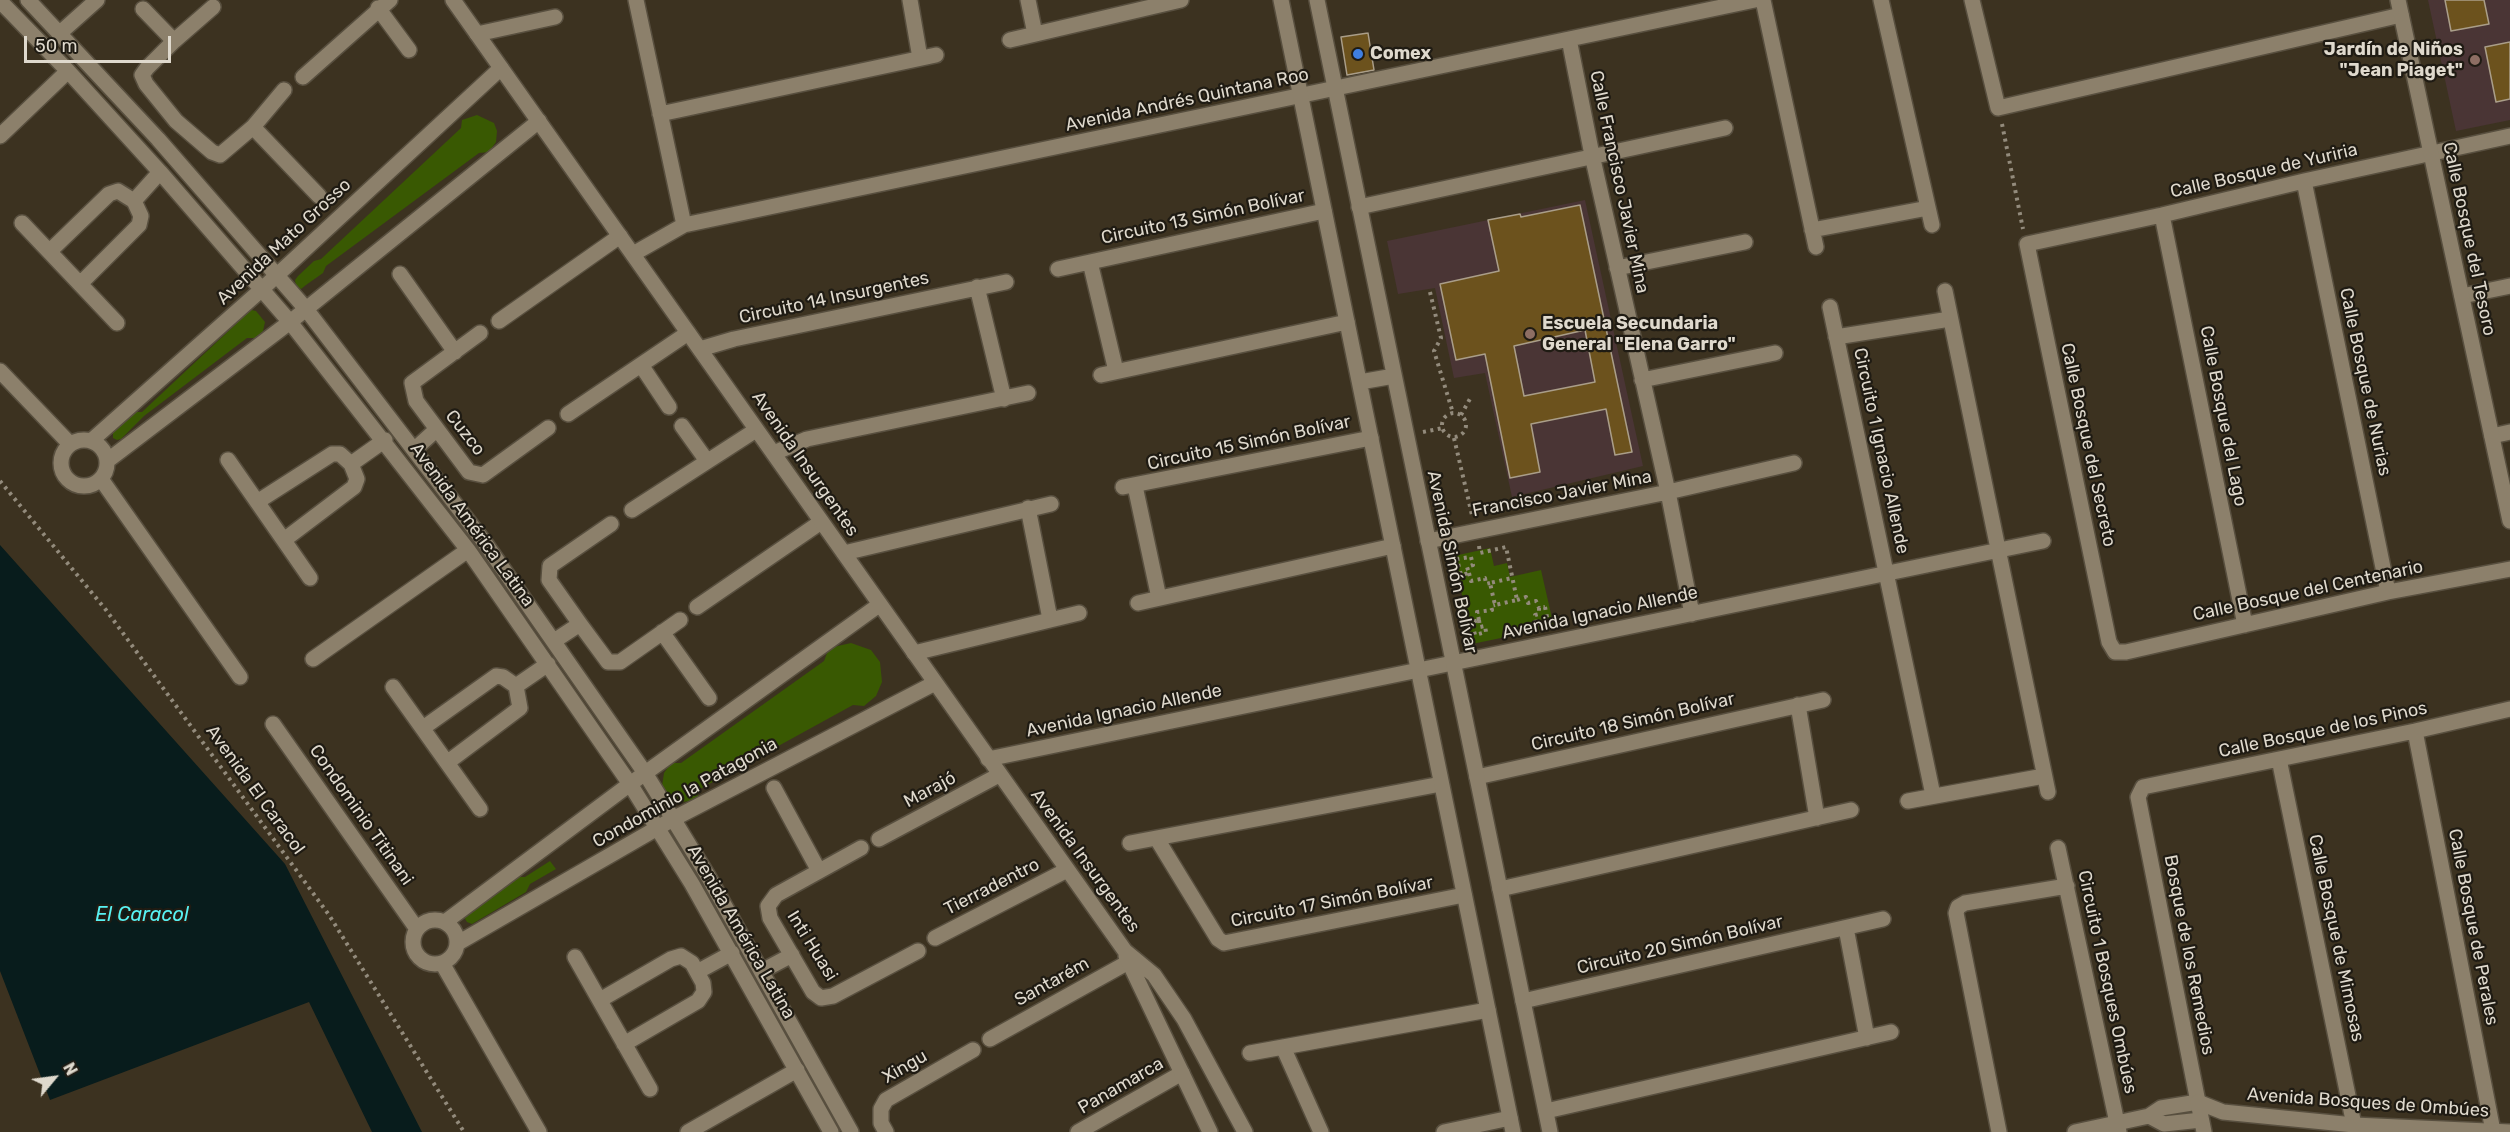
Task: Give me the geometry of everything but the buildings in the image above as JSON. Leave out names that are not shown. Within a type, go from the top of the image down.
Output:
[{"type":"street","name":"Avenida América Latina","points":[[28,0],[60,33],[166,130],[277,276],[306,309],[415,449],[554,641],[645,773],[762,971],[851,1132]]},
{"type":"street","points":[[60,33],[97,0]]},
{"type":"street","name":"Avenida Insurgentes","points":[[453,0],[1129,957],[1210,1132]]},
{"type":"street","points":[[638,0],[684,225]]},
{"type":"street","points":[[910,0],[920,58]]},
{"type":"street","points":[[1028,0],[1035,34]]},
{"type":"street","points":[[1010,40],[1181,0]]},
{"type":"street","points":[[1281,0],[1511,1125],[1444,1132]]},
{"type":"street","name":"Avenida Simón Bolívar","points":[[1317,0],[1550,1132]]},
{"type":"street","name":"Avenida Andrés Quintana Roo","points":[[633,255],[684,225],[1755,0]]},
{"type":"street","points":[[1763,0],[1816,247]]},
{"type":"street","points":[[1881,0],[1932,225]]},
{"type":"street","points":[[1972,0],[1998,108],[2401,15]]},
{"type":"street","name":"Calle Bosque del Tesoro","points":[[2398,0],[2510,521]]},
{"type":"street","name":"Avenida América Latina","points":[[0,1],[68,71],[160,172],[290,322],[385,440],[468,550],[549,664],[658,828],[732,953],[831,1132]]},
{"type":"street","points":[[303,77],[384,4],[410,50]]},
{"type":"street","points":[[213,7],[174,41],[142,75],[166,130],[220,155],[254,128],[284,90]]},
{"type":"street","points":[[143,9],[174,41]]},
{"type":"street","points":[[477,34],[555,17]]},
{"type":"street","name":"Calle Francisco Javier Mina","points":[[1569,39],[1592,155],[1668,492],[1692,614]]},
{"type":"street","points":[[660,114],[936,55]]},
{"type":"street","name":"Avenida Mato Grosso","points":[[91,441],[277,276],[501,68]]},
{"type":"street","points":[[0,136],[68,71]]},
{"type":"street","points":[[107,461],[290,322],[539,121]]},
{"type":"street","points":[[254,128],[319,196]]},
{"type":"street","points":[[1359,207],[1725,128]]},
{"type":"street","name":"Calle Bosque de Yuriria","points":[[2027,244],[2430,152],[2510,136]]},
{"type":"street","points":[[134,201],[160,172]]},
{"type":"street","name":"Calle Bosque de Nurias","points":[[2304,181],[2388,592]]},
{"type":"street","points":[[50,251],[109,194],[118,191],[134,201],[141,216],[139,225],[80,284]]},
{"type":"street","points":[[1812,230],[1928,208]]},
{"type":"street","name":"Circuito 13 Simón Bolívar","points":[[1058,269],[1324,211]]},
{"type":"street","name":"Calle Bosque del Lago","points":[[2162,215],[2245,625]]},
{"type":"street","points":[[22,223],[117,323]]},
{"type":"street","points":[[499,321],[620,236]]},
{"type":"street","points":[[1617,268],[1745,242]]},
{"type":"street","name":"Calle Bosque del Secreto","points":[[2027,244],[2109,642],[2115,652]]},
{"type":"street","name":"Circuito 13 Simón Bolívar","points":[[1090,262],[1109,373],[1347,321]]},
{"type":"street","points":[[400,274],[455,352]]},
{"type":"street","name":"Circuito 14 Insurgentes","points":[[700,349],[734,339],[1006,282]]},
{"type":"street","points":[[2462,296],[2510,286]]},
{"type":"street","points":[[977,287],[1004,399]]},
{"type":"street","points":[[1945,291],[2048,792]]},
{"type":"street","name":"Circuito 1 Ignacio Allende","points":[[1830,307],[1933,795]]},
{"type":"street","name":"Circuito 1 Ignacio Allende","points":[[1836,337],[1950,319]]},
{"type":"street","name":"Cuzco","points":[[480,333],[412,383],[416,401],[469,472],[483,474],[548,428]]},
{"type":"street","points":[[568,414],[688,333]]},
{"type":"street","points":[[1642,380],[1775,353]]},
{"type":"street","points":[[641,365],[669,407]]},
{"type":"street","points":[[0,371],[70,444]]},
{"type":"street","points":[[1359,382],[1394,376]]},
{"type":"street","points":[[774,453],[807,440],[1028,393]]},
{"type":"street","points":[[682,426],[707,462]]},
{"type":"street","points":[[415,449],[437,429]]},
{"type":"street","points":[[632,510],[756,430]]},
{"type":"street","points":[[2492,436],[2510,432]]},
{"type":"street","name":"Circuito 15 Simón Bolívar","points":[[1159,598],[1129,486],[1371,438]]},
{"type":"street","points":[[80,440],[91,441],[102,449],[107,461],[106,471],[101,479],[92,485],[81,486],[71,482],[64,474],[61,464],[63,453],[70,444],[80,440]]},
{"type":"street","points":[[351,464],[385,440]]},
{"type":"street","points":[[256,502],[332,454],[340,454],[351,464],[357,479],[354,488],[284,540]]},
{"type":"street","points":[[228,460],[310,578]]},
{"type":"street","name":"Francisco Javier Mina","points":[[1428,541],[1668,492],[1794,463]]},
{"type":"street","points":[[101,479],[240,677]]},
{"type":"street","points":[[844,553],[1051,504]]},
{"type":"street","points":[[1028,508],[1050,619]]},
{"type":"street","points":[[697,607],[821,522]]},
{"type":"street","points":[[611,524],[550,566],[549,580],[580,624],[608,662],[620,662],[680,620]]},
{"type":"street","name":"Avenida Ignacio Allende","points":[[988,759],[2043,541]]},
{"type":"street","points":[[1138,603],[1393,546]]},
{"type":"street","points":[[314,659],[468,550]]},
{"type":"street","name":"Calle Bosque del Centenario","points":[[2115,652],[2126,652],[2388,592],[2510,569]]},
{"type":"street","name":"Condominio la Patagonia","points":[[417,929],[425,922],[435,920],[445,922],[645,773],[879,605]]},
{"type":"street","points":[[914,653],[1079,613]]},
{"type":"street","points":[[554,641],[580,624]]},
{"type":"street","points":[[662,632],[709,698]]},
{"type":"street","points":[[516,686],[549,664]]},
{"type":"street","points":[[423,728],[496,676],[503,677],[516,686],[520,708],[448,762]]},
{"type":"street","name":"Condominio la Patagonia","points":[[442,963],[456,952],[458,944],[673,819],[935,683]]},
{"type":"street","points":[[393,687],[480,809]]},
{"type":"street","name":"Circuito 18 Simón Bolívar","points":[[1477,777],[1823,700]]},
{"type":"street","points":[[1798,705],[1817,818]]},
{"type":"street","name":"Calle Bosque de los Pinos","points":[[2143,787],[2510,709]]},
{"type":"street","name":"Condominio Titinani","points":[[273,724],[417,929]]},
{"type":"street","name":"Calle Bosque de Perales","points":[[2415,731],[2493,1131]]},
{"type":"street","name":"Calle Bosque de Mimosas","points":[[2279,759],[2355,1125]]},
{"type":"street","name":"Marajó","points":[[879,839],[999,775]]},
{"type":"street","points":[[1908,801],[2044,776]]},
{"type":"street","points":[[1130,843],[1442,784]]},
{"type":"street","name":"Bosque de los Remedios","points":[[2143,787],[2138,797],[2202,1126]]},
{"type":"street","points":[[774,788],[819,871]]},
{"type":"street","points":[[1500,889],[1851,810]]},
{"type":"street","name":"Circuito 17 Simón Bolívar","points":[[1157,839],[1218,939],[1224,943],[1230,944],[1464,895]]},
{"type":"street","name":"Inti Huasi","points":[[861,848],[776,895],[768,906],[770,918],[813,992],[821,998],[833,996],[918,951]]},
{"type":"street","name":"Circuito 1 Bosques Ombúes","points":[[2058,848],[2119,1128]]},
{"type":"street","name":"Tierradentro","points":[[935,938],[1067,870]]},
{"type":"street","points":[[1999,1132],[1956,914],[1958,907],[1965,903],[2067,886]]},
{"type":"street","name":"Circuito 20 Simón Bolívar","points":[[1523,1001],[1883,919]]},
{"type":"street","points":[[445,922],[456,935],[458,944]]},
{"type":"street","points":[[1846,928],[1867,1038]]},
{"type":"street","points":[[417,929],[414,947],[418,955],[433,964],[442,963],[539,1132]]},
{"type":"street","points":[[697,972],[732,953]]},
{"type":"street","points":[[762,971],[792,955]]},
{"type":"street","points":[[600,1000],[671,959],[681,956],[692,963],[697,972],[703,983],[704,993],[698,1001],[624,1044]]},
{"type":"street","points":[[575,957],[650,1089]]},
{"type":"street","name":"Avenida Insurgentes","points":[[1129,957],[1154,975],[1184,1019],[1245,1132]]},
{"type":"street","name":"Santarém","points":[[990,1039],[1129,957]]},
{"type":"street","points":[[1250,1053],[1488,1010]]},
{"type":"street","points":[[1546,1111],[1892,1032]]},
{"type":"street","points":[[1283,1047],[1321,1132]]},
{"type":"street","name":"Xingu","points":[[886,1132],[881,1123],[881,1109],[886,1100],[973,1050]]},
{"type":"street","points":[[688,1132],[797,1070]]},
{"type":"street","name":"Panamarca","points":[[1078,1132],[1182,1073]]},
{"type":"street","name":"Avenida Bosques de Ombúes","points":[[2075,1132],[2119,1128],[2149,1116],[2161,1108],[2198,1102],[2223,1112],[2355,1125],[2510,1132]]},
{"type":"street","name":"Avenida Bosques de Ombúes","points":[[2149,1116],[2164,1124],[2202,1126],[2223,1112]]},
{"type":"path","points":[[1998,108],[2027,244]]},
{"type":"path","points":[[1430,292],[1441,338],[1434,351],[1453,413]]},
{"type":"path","points":[[1461,415],[1471,397]]},
{"type":"path","points":[[1453,413],[1461,415],[1466,421],[1466,429],[1462,435],[1454,438],[1446,435],[1442,424],[1446,417],[1453,413]]},
{"type":"path","points":[[1454,438],[1480,553],[1506,547],[1517,600]]},
{"type":"path","name":"Avenida El Caracol","points":[[0,481],[106,610],[329,915],[464,1132]]},
{"type":"path","points":[[1469,573],[1461,575],[1457,559],[1471,556],[1473,565],[1467,567],[1469,573],[1471,581],[1485,578],[1486,584],[1512,578]]},
{"type":"path","points":[[1490,583],[1496,605]]},
{"type":"path","points":[[1479,620],[1472,622],[1475,635],[1486,632],[1485,626],[1480,627],[1479,620],[1477,612],[1492,610],[1491,606],[1526,597],[1528,603],[1536,601],[1539,608],[1539,614],[1534,615],[1536,625],[1548,622],[1545,607],[1539,608]]},
{"type":"shaded area","name":"Jardín de Niños \"Jean Piaget\"","points":[[2428,0],[2510,0],[2510,120],[2456,131]]},
{"type":"shaded area","name":"Escuela Secundaria General \"Elena Garro\"","points":[[1585,200],[1643,466],[1512,497],[1485,373],[1454,378],[1435,288],[1398,294],[1387,241]]},
{"type":"green space","points":[[477,115],[494,123],[497,131],[496,142],[489,152],[479,153],[326,266],[323,273],[301,289],[296,286],[295,280],[298,276],[314,261],[321,259],[461,128],[462,120]]},
{"type":"green space","points":[[247,309],[256,311],[265,322],[263,331],[256,338],[247,338],[144,416],[121,439],[113,438],[113,430],[136,412],[142,412],[236,324],[237,315]]},
{"type":"green space","points":[[1490,548],[1494,566],[1507,563],[1510,577],[1541,570],[1554,627],[1472,644],[1454,556]]},
{"type":"green space","points":[[851,643],[871,650],[880,662],[882,682],[876,696],[864,706],[853,705],[700,789],[696,801],[678,802],[668,795],[662,786],[664,773],[671,763],[681,763],[824,661],[829,648]]},
{"type":"green space","points":[[550,861],[556,869],[530,884],[526,892],[472,924],[467,922],[464,917],[466,912],[515,877],[525,877]]},
{"type":"water","name":"El Caracol","points":[[0,545],[285,864],[422,1132],[372,1132],[309,1002],[50,1100],[0,971]]},
{"type":"place","name":"Comex","points":[[1358,54]]},
{"type":"place","name":"Jardín de Niños \"Jean Piaget\"","points":[[2475,60]]},
{"type":"place","name":"Escuela Secundaria General \"Elena Garro\"","points":[[1530,334]]}]
